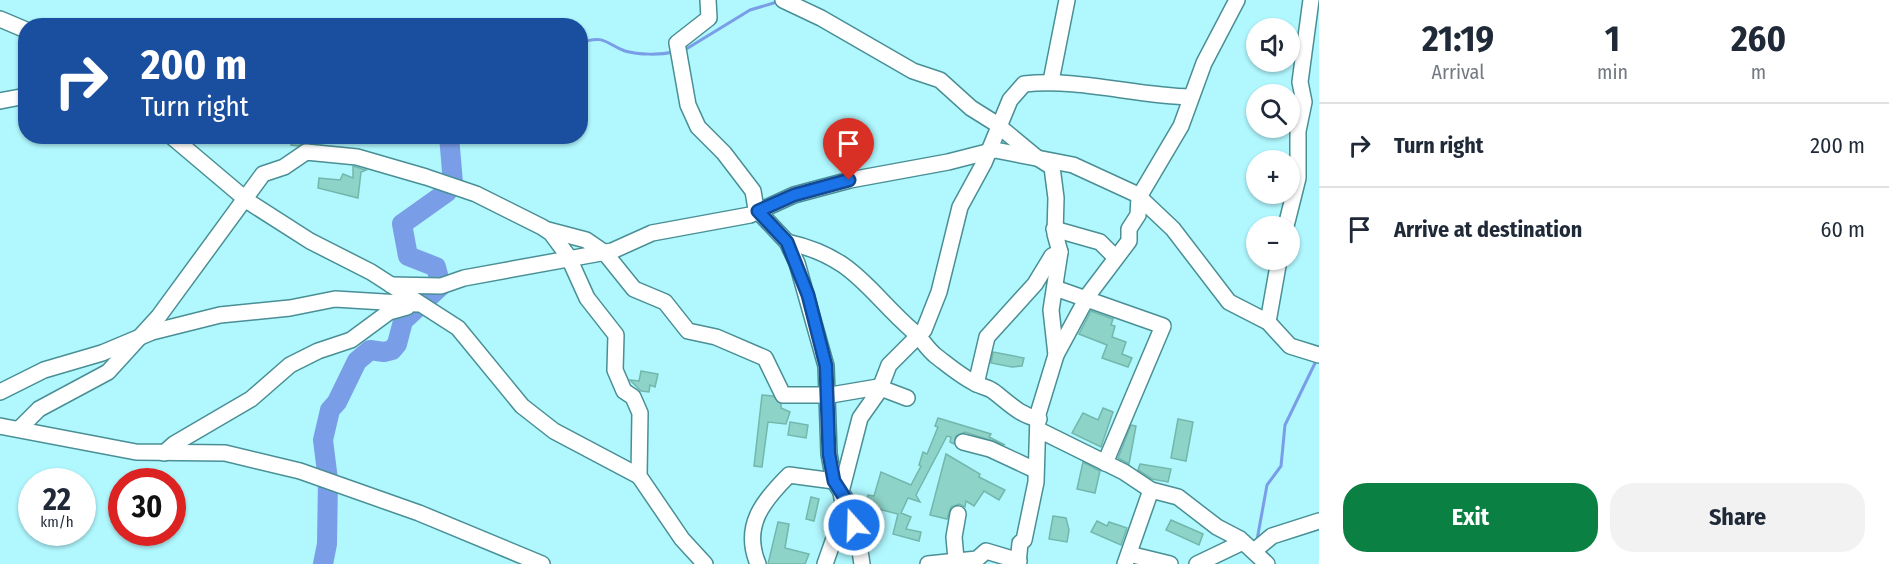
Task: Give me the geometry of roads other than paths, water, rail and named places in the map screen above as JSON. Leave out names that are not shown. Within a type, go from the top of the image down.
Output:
[{"type":"street","points":[[708,0],[709,18],[677,43],[681,53],[681,80],[698,126],[724,153],[753,191],[758,211],[787,242],[805,284],[826,366],[829,454],[844,510],[825,564]]},
{"type":"street","points":[[783,0],[821,18],[913,71],[939,79],[971,108],[998,125],[1036,157],[1052,167],[1056,198],[1054,229],[1060,252],[1051,310],[1056,356]]},
{"type":"street","points":[[1051,81],[1067,0]]},
{"type":"street","points":[[928,564],[977,559],[986,551],[1019,563],[1020,543],[1024,540],[1032,510],[1036,482],[1041,399],[1056,356],[1086,300],[1115,256],[1130,241],[1129,229],[1138,215],[1139,196],[1180,126],[1204,63],[1237,0]]},
{"type":"street","points":[[1288,216],[1298,178],[1298,131],[1304,102],[1300,82],[1311,0]]},
{"type":"street","points":[[0,19],[18,27]]},
{"type":"street","points":[[837,487],[860,418],[880,388],[889,365],[924,330],[939,292],[960,207],[988,152],[1010,100],[1024,84],[1051,81],[1114,88],[1157,97],[1191,98]]},
{"type":"street","points":[[0,101],[18,98]]},
{"type":"street","points":[[180,144],[246,200],[310,241],[391,285],[458,328],[522,406],[555,431],[639,476],[682,539],[705,564]]},
{"type":"street","points":[[391,285],[441,286],[464,278],[605,253],[652,233],[758,211],[794,195],[849,180],[948,162],[995,150],[1072,165],[1139,196],[1173,229],[1228,302],[1268,322],[1290,346],[1319,355]]},
{"type":"street","points":[[19,429],[39,409],[108,372],[159,316],[246,200],[262,174],[284,166],[306,152],[326,152],[357,157],[476,194],[548,230],[586,240],[605,253],[634,289],[665,302],[688,331],[716,337],[765,358],[783,395],[827,395],[880,388],[907,398]]},
{"type":"street","points":[[1054,229],[1100,242],[1115,256]]},
{"type":"street","points":[[548,230],[569,259],[592,305],[616,335],[615,370],[624,391],[633,397],[640,413],[639,476]]},
{"type":"street","points":[[787,242],[833,258],[848,267],[870,285],[904,326],[935,355],[976,384],[994,392],[1023,416],[1105,464],[1151,490],[1178,497],[1217,527],[1249,546],[1267,564]]},
{"type":"street","points":[[976,384],[987,336],[1035,284],[1052,256],[1060,252]]},
{"type":"street","points":[[1268,322],[1277,270]]},
{"type":"street","points":[[1054,288],[1163,326],[1105,464]]},
{"type":"street","points":[[0,392],[44,370],[102,353],[140,337],[220,315],[290,308],[335,299],[418,304]]},
{"type":"street","points":[[164,453],[183,438],[251,399],[290,365],[318,351],[351,340],[389,312],[418,304]]},
{"type":"street","points":[[0,426],[111,448],[164,453],[225,453],[300,471],[419,513],[542,564]]},
{"type":"street","points":[[963,442],[990,449],[1035,470]]},
{"type":"street","points":[[758,564],[751,547],[753,528],[767,498],[789,475],[837,487],[854,512],[862,564]]},
{"type":"street","points":[[1151,490],[1127,559],[1170,564]]},
{"type":"street","points":[[956,560],[954,537],[958,514]]},
{"type":"street","points":[[1197,564],[1319,521]]},
{"type":"waterway","points":[[683,51],[750,10],[777,2]]},
{"type":"waterway","points":[[588,40],[605,41],[631,52],[650,54],[674,52]]},
{"type":"waterway","points":[[323,564],[327,544],[328,480],[323,440],[330,410],[337,402],[357,361],[370,350],[384,352],[392,350],[397,344],[403,321],[441,286],[436,267],[408,256],[402,224],[447,192],[453,183],[450,144]]},
{"type":"waterway","points":[[1257,540],[1267,485],[1281,466],[1285,425],[1317,359]]}]
